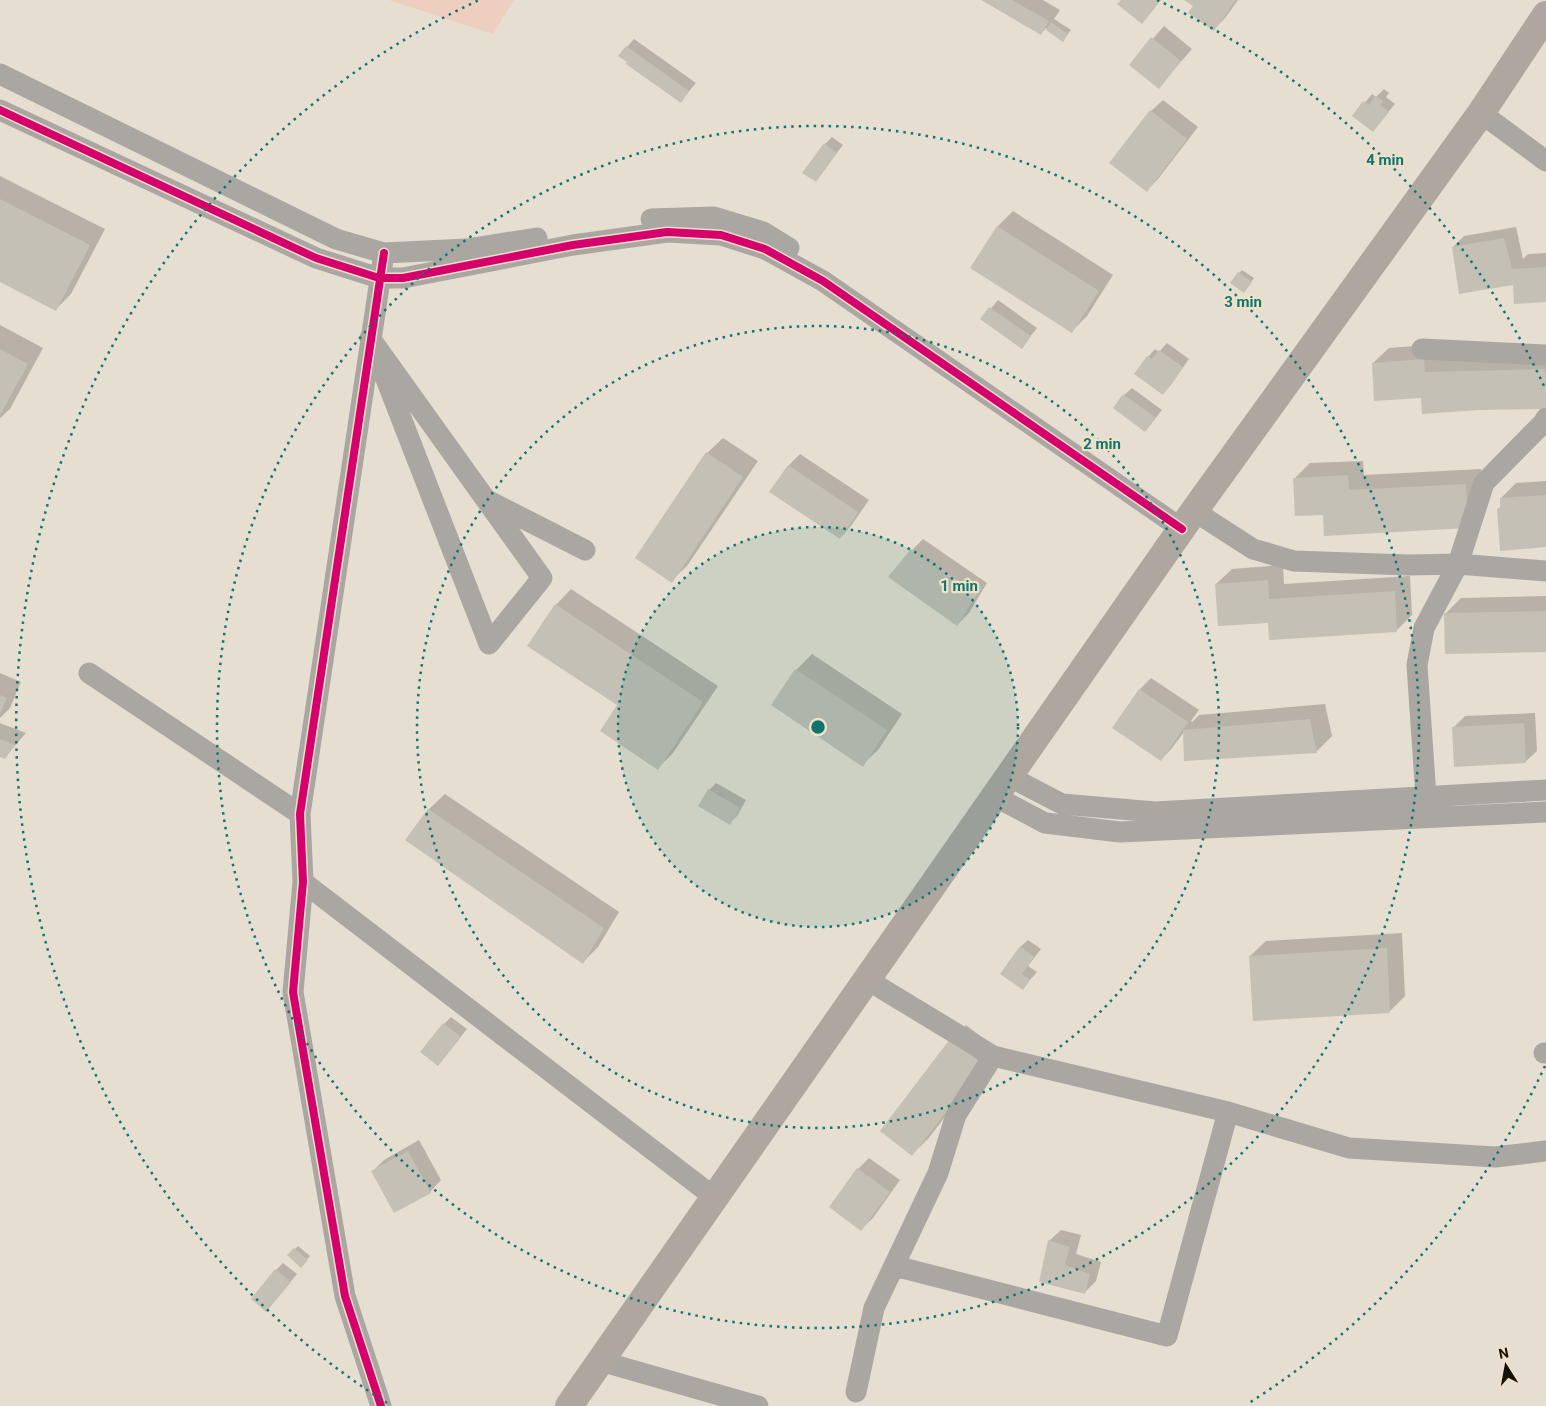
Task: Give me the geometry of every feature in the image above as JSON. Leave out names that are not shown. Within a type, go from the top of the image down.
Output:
[{"type":"main road","points":[[569,1406],[1188,520],[1481,113],[1546,15]]},
{"type":"street","points":[[0,74],[336,239],[384,253],[467,249],[657,218],[714,217],[764,232],[793,250],[823,281]]},
{"type":"street","points":[[0,110],[316,258],[379,278],[403,278],[573,244],[667,232],[721,235],[765,249],[823,281],[1188,520],[1253,549],[1294,561],[1458,564],[1546,570]]},
{"type":"street","points":[[1481,113],[1546,161]]},
{"type":"street","points":[[382,1406],[345,1296],[293,992],[303,882],[300,814],[384,253]]},
{"type":"street","points":[[370,338],[542,578],[489,644],[370,338]]},
{"type":"street","points":[[1422,349],[1546,355]]},
{"type":"street","points":[[1426,797],[1417,665],[1424,628],[1458,564],[1484,483],[1546,418]]},
{"type":"street","points":[[486,500],[585,550]]},
{"type":"street","points":[[89,674],[300,814]]},
{"type":"street","points":[[1001,786],[1062,804],[1155,812],[1546,790]]},
{"type":"street","points":[[1001,786],[1045,823],[1120,832],[1546,812]]},
{"type":"street","points":[[303,882],[714,1197]]},
{"type":"street","points":[[866,980],[993,1056],[1228,1112],[1348,1148],[1495,1157],[1546,1152]]},
{"type":"street","points":[[856,1392],[874,1308],[938,1173],[956,1115],[993,1056]]},
{"type":"street","points":[[894,1266],[1167,1336],[1228,1112]]},
{"type":"street","points":[[600,1361],[758,1406]]},
{"type":"shaded area","points":[[389,0],[514,0],[493,34]]},
{"type":"building","points":[[981,0],[1012,0],[1049,21],[1041,35]]},
{"type":"building","points":[[1121,0],[1161,0],[1142,24],[1117,4]]},
{"type":"building","points":[[1184,0],[1236,0],[1214,31],[1188,13],[1193,6]]},
{"type":"building","points":[[1051,22],[1068,34],[1063,42],[1046,30]]},
{"type":"building","points":[[1151,37],[1181,61],[1159,89],[1129,65]]},
{"type":"building","points":[[626,46],[689,91],[681,103],[626,64],[627,62],[618,56]]},
{"type":"building","points":[[1375,96],[1383,101],[1380,105],[1389,112],[1373,132],[1352,116],[1363,101],[1369,105]]},
{"type":"building","points":[[1150,110],[1187,139],[1147,192],[1109,163]]},
{"type":"building","points":[[824,143],[837,153],[816,182],[802,173]]},
{"type":"building","points":[[0,199],[90,245],[56,311],[0,282]]},
{"type":"building","points":[[997,226],[1099,291],[1072,333],[970,268]]},
{"type":"building","points":[[1504,238],[1512,269],[1546,267],[1546,302],[1514,304],[1513,285],[1459,294],[1452,247]]},
{"type":"building","points":[[1238,272],[1252,282],[1244,293],[1230,283]]},
{"type":"building","points":[[989,307],[1031,336],[1022,349],[980,319]]},
{"type":"building","points":[[0,349],[28,364],[0,415]]},
{"type":"building","points":[[1159,350],[1183,367],[1163,395],[1134,374],[1147,356],[1152,359]]},
{"type":"building","points":[[1424,359],[1425,372],[1544,369],[1546,377],[1545,409],[1480,410],[1422,414],[1421,398],[1374,401],[1372,363]]},
{"type":"building","points":[[1123,394],[1156,418],[1145,432],[1113,408]]},
{"type":"building","points":[[706,452],[743,477],[672,583],[635,558]]},
{"type":"building","points":[[788,465],[858,512],[840,539],[769,492]]},
{"type":"building","points":[[1348,475],[1349,490],[1466,484],[1468,528],[1324,536],[1323,515],[1295,516],[1293,478]]},
{"type":"building","points":[[1546,495],[1546,547],[1500,551],[1497,509],[1500,508],[1500,498]]},
{"type":"building","points":[[911,549],[977,594],[957,626],[888,577]]},
{"type":"building","points":[[1268,580],[1269,599],[1395,591],[1397,632],[1269,640],[1268,623],[1218,626],[1215,584]]},
{"type":"building","points":[[555,604],[703,702],[658,770],[600,731],[617,705],[527,646]]},
{"type":"building","points":[[1546,611],[1546,652],[1445,654],[1444,613]]},
{"type":"building","points":[[795,669],[887,730],[863,767],[771,705]]},
{"type":"building","points":[[1139,689],[1188,722],[1161,761],[1112,728]]},
{"type":"building","points":[[0,695],[7,698],[0,713]]},
{"type":"building","points":[[1310,719],[1317,753],[1184,761],[1183,730]]},
{"type":"building","points":[[1524,723],[1526,763],[1454,767],[1452,727]]},
{"type":"building","points":[[0,739],[15,745],[5,759],[0,757]]},
{"type":"building","points":[[708,789],[740,808],[730,825],[698,806]]},
{"type":"building","points":[[428,809],[604,928],[583,964],[405,840]]},
{"type":"building","points":[[1020,946],[1034,957],[1022,974],[1030,980],[1023,990],[1000,974]]},
{"type":"building","points":[[1387,948],[1390,1013],[1253,1021],[1249,956]]},
{"type":"building","points":[[443,1023],[461,1037],[438,1066],[420,1052]]},
{"type":"building","points":[[950,1039],[983,1064],[912,1156],[880,1131]]},
{"type":"building","points":[[408,1151],[431,1193],[394,1213],[371,1171]]},
{"type":"building","points":[[857,1168],[890,1192],[861,1231],[829,1207]]},
{"type":"building","points":[[1048,1240],[1070,1247],[1065,1265],[1090,1274],[1085,1294],[1039,1282]]},
{"type":"building","points":[[294,1248],[308,1260],[301,1268],[287,1255]]},
{"type":"building","points":[[275,1269],[291,1282],[266,1312],[251,1299]]},
{"type":"cycle path","points":[[0,110],[316,258],[379,278],[403,278],[573,245],[667,232],[721,235],[765,249],[823,281],[1182,529]]},
{"type":"cycle path","points":[[381,1406],[345,1296],[293,992],[303,882],[300,814],[384,253]]}]
